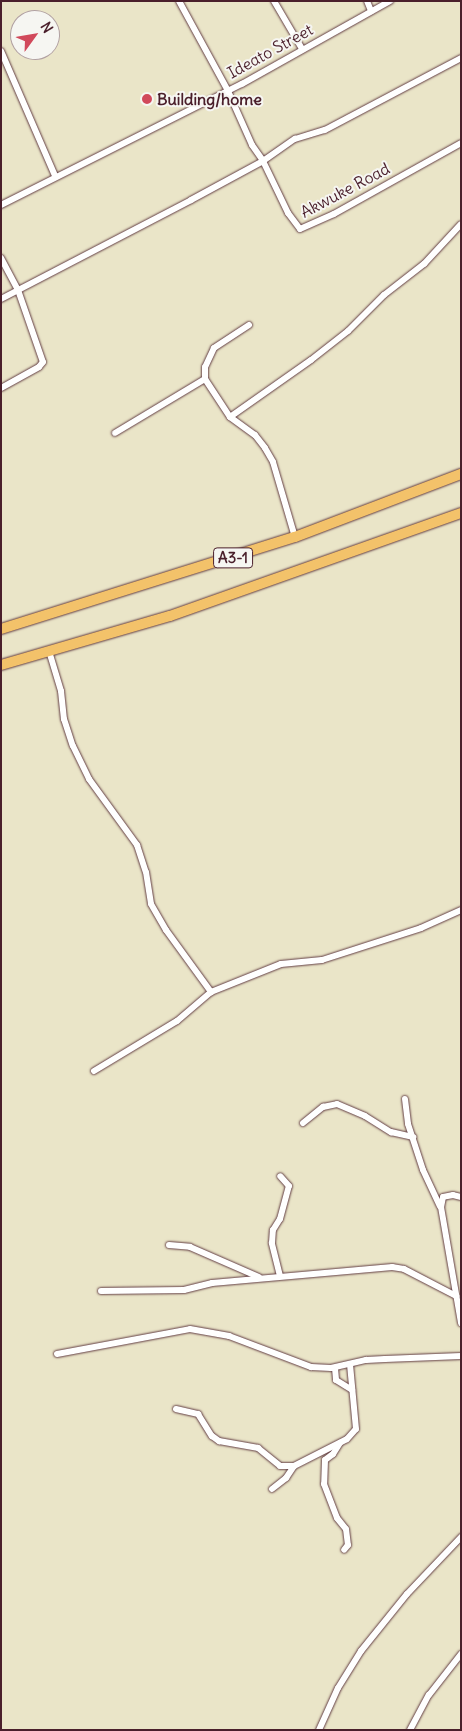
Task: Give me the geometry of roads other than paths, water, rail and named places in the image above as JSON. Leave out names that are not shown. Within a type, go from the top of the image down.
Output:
[{"type":"highway","name":"A3-1","points":[[1,629],[295,537],[461,474]]},
{"type":"highway","name":"A3-1","points":[[1,665],[170,616],[461,513]]},
{"type":"street","name":"Akwuke Road","points":[[179,1],[228,91],[252,145],[263,161],[288,213],[300,229],[334,214],[461,143]]},
{"type":"street","points":[[274,1],[302,49]]},
{"type":"street","points":[[367,1],[371,11]]},
{"type":"street","name":"Ideato Street","points":[[1,205],[55,176],[228,91],[390,1]]},
{"type":"street","points":[[1,51],[55,176]]},
{"type":"street","points":[[1,299],[263,161],[295,139],[325,130],[461,58]]},
{"type":"street","points":[[230,417],[311,360],[348,331],[384,294],[424,264],[461,224]]},
{"type":"street","points":[[1,258],[18,290],[43,362],[39,367],[1,388]]},
{"type":"street","points":[[248,325],[214,348],[205,367],[205,379],[230,417],[255,435],[269,455],[295,537]]},
{"type":"street","points":[[115,433],[205,379]]},
{"type":"street","points":[[49,651],[61,691],[64,719],[85,771],[137,845],[146,872],[151,904],[166,930],[211,992]]},
{"type":"street","points":[[94,1071],[177,1021],[211,992],[280,964],[322,960],[420,928],[461,910]]},
{"type":"street","points":[[405,1099],[408,1124],[423,1170],[441,1207],[461,1323]]},
{"type":"street","points":[[303,1123],[323,1107],[337,1104],[365,1116],[391,1132],[413,1138]]},
{"type":"street","points":[[280,1176],[289,1186],[280,1219],[273,1230],[272,1243],[280,1276]]},
{"type":"street","points":[[441,1207],[443,1197],[461,1197]]},
{"type":"street","points":[[169,1246],[190,1247],[260,1278]]},
{"type":"street","points":[[101,1291],[184,1290],[212,1283],[380,1267],[400,1268],[456,1296]]},
{"type":"street","points":[[57,1354],[113,1345],[178,1330],[198,1329],[229,1336],[311,1368],[335,1368],[385,1359],[461,1356]]},
{"type":"street","points":[[176,1409],[198,1414],[212,1436],[219,1441],[258,1448],[280,1466],[294,1466],[341,1442],[356,1429],[350,1364]]},
{"type":"street","points":[[335,1368],[336,1380],[352,1390]]},
{"type":"street","points":[[341,1442],[333,1454],[325,1460],[324,1484],[337,1518],[346,1529],[348,1545],[344,1550]]},
{"type":"street","points":[[272,1490],[286,1478],[294,1466]]},
{"type":"street","points":[[319,1730],[338,1688],[360,1651],[407,1594],[461,1537]]},
{"type":"street","points":[[410,1730],[429,1695],[461,1654]]},
{"type":"place","name":"Building/home","points":[[147,99]]}]
